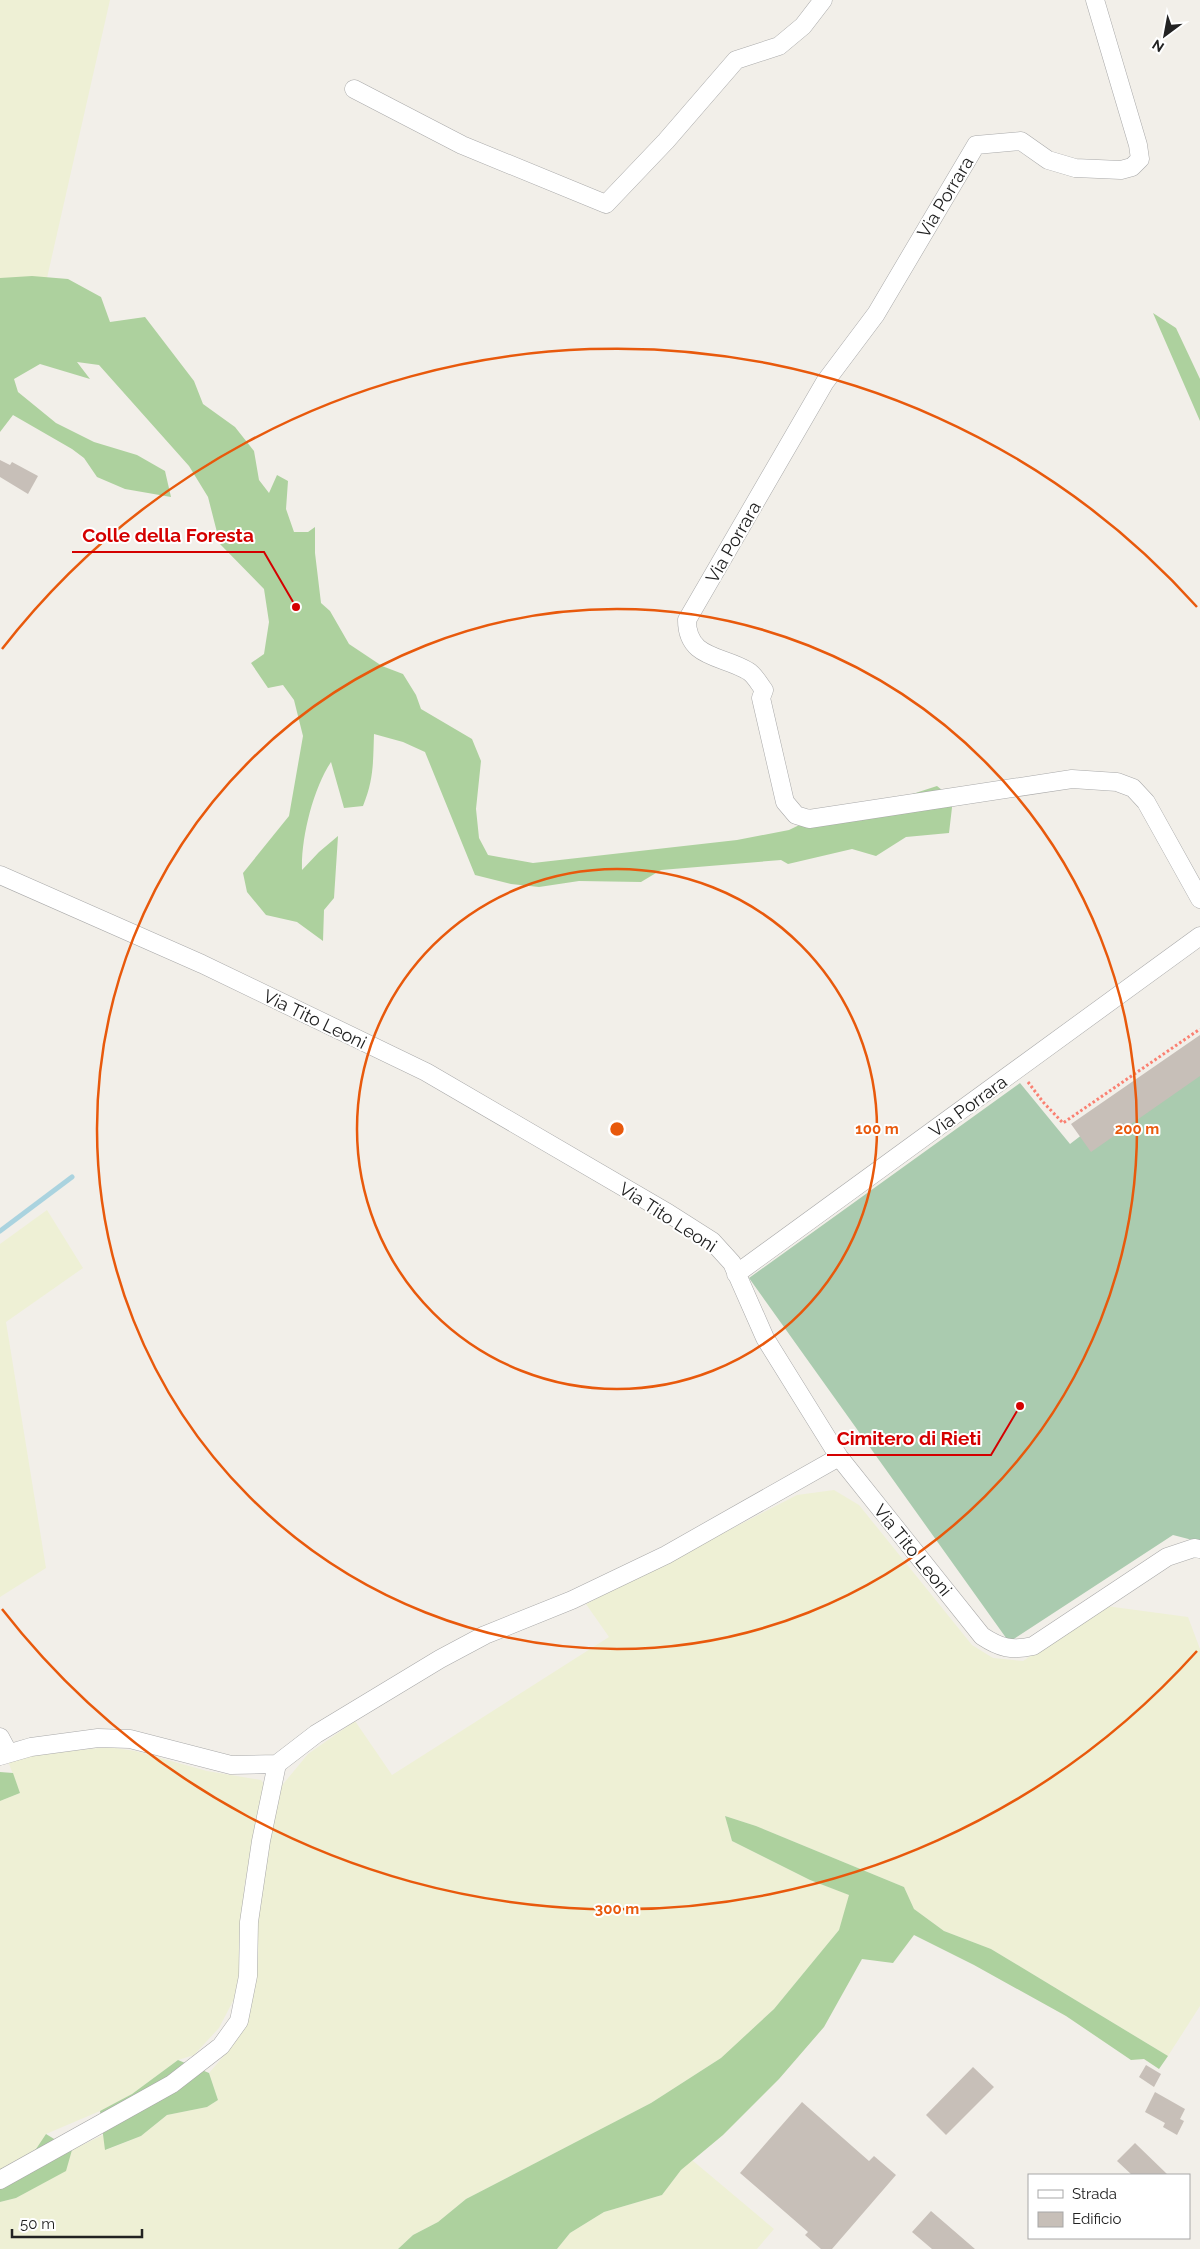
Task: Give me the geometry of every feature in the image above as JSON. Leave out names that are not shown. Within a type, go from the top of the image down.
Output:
[{"type":"street","points":[[354,89],[462,145],[606,204],[666,142],[736,60],[779,46],[803,26],[823,0]]},
{"type":"street","name":"Via Porrara","points":[[1095,0],[1138,145],[1140,159],[1132,168],[1121,170],[1075,168],[1048,160],[1021,141],[976,145],[876,314],[825,382],[687,620],[687,634],[693,644],[702,652],[750,672],[764,690],[761,698],[785,802],[796,815],[809,819],[1072,779],[1117,782],[1132,788],[1146,802],[1200,899]]},
{"type":"street","name":"Via Tito Leoni","points":[[0,876],[202,964],[426,1072],[668,1213],[705,1237],[732,1263],[765,1338],[839,1457],[982,1636],[997,1647],[1017,1650],[1033,1646],[1166,1556],[1194,1548],[1200,1549]]},
{"type":"street","name":"Via Porrara","points":[[736,1274],[1200,936]]},
{"type":"street","points":[[3,1748],[69,1740],[122,1739],[157,1745],[231,1765],[277,1764],[316,1734],[440,1659],[485,1635],[572,1600],[666,1555],[839,1457]]},
{"type":"street","points":[[0,2180],[172,2084],[221,2046],[239,2021],[248,1976],[251,1904],[261,1841],[277,1764]]},
{"type":"path","points":[[1019,1069],[1043,1102],[1063,1123],[1200,1029]]},
{"type":"green space","points":[[0,0],[110,0],[47,278],[0,278]]},
{"type":"green space","points":[[32,276],[68,279],[101,297],[110,322],[145,317],[194,381],[203,404],[235,427],[254,451],[259,480],[269,493],[277,475],[288,481],[286,509],[294,532],[308,532],[315,527],[315,553],[321,603],[330,611],[349,644],[382,666],[403,674],[416,695],[421,709],[472,739],[481,761],[476,809],[479,838],[488,855],[533,863],[737,840],[789,830],[822,814],[897,799],[937,786],[953,799],[949,833],[906,837],[876,856],[852,849],[788,864],[781,860],[661,870],[641,882],[579,881],[539,887],[511,884],[475,875],[425,752],[403,742],[374,734],[371,779],[363,806],[344,808],[331,762],[319,786],[309,814],[302,857],[302,870],[338,836],[334,898],[324,910],[323,941],[297,922],[266,915],[247,892],[243,873],[289,816],[303,736],[294,700],[283,685],[268,688],[251,663],[264,654],[269,622],[264,589],[220,544],[208,497],[189,466],[99,365],[77,362],[90,379],[40,364],[14,379],[18,392],[56,423],[94,442],[137,455],[165,471],[171,497],[125,489],[97,477],[84,458],[72,449],[13,415],[0,432],[0,278]]},
{"type":"green space","points":[[1153,313],[1176,328],[1200,379],[1200,421]]},
{"type":"green space","points":[[1200,1044],[1200,1542],[1173,1535],[1009,1642],[749,1278],[1020,1083],[1070,1144]]},
{"type":"green space","points":[[47,1210],[83,1268],[6,1322],[46,1568],[0,1597],[0,1244]]},
{"type":"green space","points":[[834,1490],[859,1505],[972,1645],[993,1658],[1023,1661],[1106,1606],[1188,1617],[1200,1649],[1200,2006],[1168,2056],[991,1949],[944,1931],[914,1909],[904,1887],[756,1826],[725,1816],[732,1841],[810,1880],[850,1895],[839,1930],[774,2009],[721,2058],[651,2103],[466,2199],[438,2222],[413,2235],[398,2249],[0,2249],[0,2202],[16,2198],[65,2171],[72,2150],[103,2135],[106,2150],[141,2136],[167,2115],[207,2107],[218,2100],[209,2073],[234,2044],[245,2027],[255,1910],[279,1789],[308,1754],[355,1721],[392,1775],[609,1637],[586,1604],[797,1495]]},
{"type":"green space","points":[[109,1747],[135,1751],[207,1771],[261,1780],[264,1784],[244,1888],[242,1962],[234,1999],[219,2028],[194,2055],[178,2060],[132,2094],[100,2111],[46,2134],[30,2158],[0,2169],[0,1801],[20,1793],[8,1761],[21,1756]]},
{"type":"green space","points":[[0,1772],[13,1773],[20,1793],[0,1801]]},
{"type":"green space","points":[[725,1816],[756,1826],[904,1887],[914,1909],[944,1931],[991,1949],[1168,2056],[1159,2069],[1144,2059],[1131,2060],[1066,2016],[974,1965],[914,1935],[893,1963],[862,1959],[824,2027],[779,2079],[723,2135],[681,2170],[662,2195],[604,2212],[570,2233],[557,2249],[398,2249],[413,2235],[438,2222],[466,2199],[651,2103],[721,2058],[774,2009],[839,1930],[849,1895],[810,1880],[732,1841]]},
{"type":"green space","points":[[178,2060],[209,2073],[218,2100],[207,2107],[167,2115],[141,2136],[105,2150],[100,2111],[132,2094]]},
{"type":"green space","points":[[46,2134],[72,2150],[66,2171],[16,2198],[0,2202],[0,2169],[30,2158]]},
{"type":"green space","points":[[692,2160],[774,2229],[757,2249],[557,2249],[570,2233],[604,2212],[662,2195],[681,2170]]},
{"type":"building","points":[[0,460],[10,465],[12,462],[38,476],[28,494],[0,477]]},
{"type":"building","points":[[1200,1035],[1200,1076],[1091,1152],[1071,1124]]},
{"type":"building","points":[[1146,2065],[1161,2074],[1154,2087],[1139,2077]]},
{"type":"building","points":[[973,2067],[994,2087],[946,2135],[926,2115]]},
{"type":"building","points":[[1155,2092],[1185,2109],[1180,2119],[1184,2121],[1177,2135],[1163,2127],[1165,2123],[1145,2112]]},
{"type":"building","points":[[802,2102],[869,2161],[874,2156],[896,2175],[832,2249],[821,2249],[805,2235],[808,2232],[740,2173]]},
{"type":"building","points":[[1135,2143],[1167,2174],[1131,2174],[1117,2161]]},
{"type":"building","points":[[931,2211],[975,2249],[932,2249],[912,2232]]},
{"type":"waterway","points":[[0,1231],[72,1177]]},
{"type":"place","name":"Colle della Foresta","points":[[296,607]]},
{"type":"place","name":"Cimitero di Rieti","points":[[1020,1406]]}]
